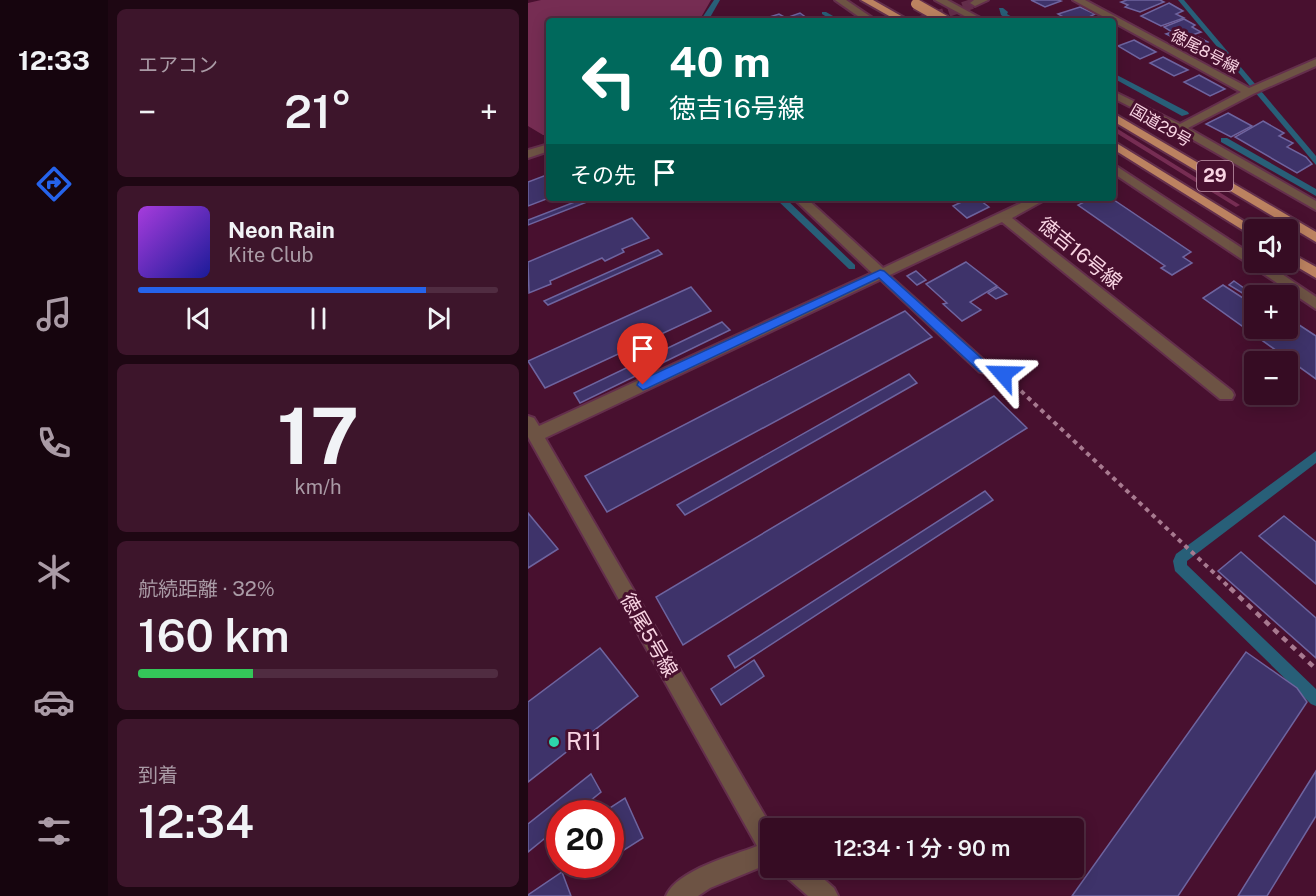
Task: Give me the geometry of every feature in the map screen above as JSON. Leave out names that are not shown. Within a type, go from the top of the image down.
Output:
[{"type":"highway","points":[[866,0],[899,18]]},
{"type":"highway","points":[[912,2],[941,18]]},
{"type":"highway","name":"国道29号","points":[[1116,118],[1316,238]]},
{"type":"highway","name":"29","points":[[1116,146],[1244,227]]},
{"type":"highway","points":[[1298,262],[1316,273]]},
{"type":"street","points":[[840,0],[867,18]]},
{"type":"street","points":[[940,0],[975,18]]},
{"type":"street","name":"徳尾8号線","points":[[1078,0],[1111,18]]},
{"type":"street","name":"徳尾8号線","points":[[1116,20],[1249,92]]},
{"type":"street","points":[[1249,92],[1316,62]]},
{"type":"street","name":"徳尾8号線","points":[[1180,128],[1249,92]]},
{"type":"street","points":[[1116,96],[1180,128],[1316,206]]},
{"type":"street","points":[[529,153],[546,148]]},
{"type":"street","points":[[1116,170],[1316,304]]},
{"type":"street","points":[[803,201],[880,273]]},
{"type":"street","points":[[532,428],[880,273],[1035,201]]},
{"type":"street","name":"徳吉16号線","points":[[1003,217],[1226,395]]},
{"type":"street","name":"徳尾5号線","points":[[532,428],[760,831]]},
{"type":"street","name":"徳尾5号線","points":[[678,896],[702,879],[760,855]]},
{"type":"street","points":[[805,878],[826,896]]},
{"type":"lane","points":[[880,273],[984,368],[1003,374]]},
{"type":"path","points":[[1003,374],[1316,669]]},
{"type":"shaded area","points":[[541,0],[711,0],[701,18],[546,18],[546,135],[528,126],[528,3]]},
{"type":"shaded area","points":[[1116,128],[1240,205],[1236,207],[1116,133]]},
{"type":"water","points":[[1178,0],[1184,0],[1316,156],[1316,165]]},
{"type":"building","points":[[1031,0],[1058,0],[1061,1],[1045,7]]},
{"type":"building","points":[[1127,0],[1164,2],[1140,12],[1125,7],[1128,5],[1121,2]]},
{"type":"building","points":[[1169,3],[1183,11],[1176,14],[1184,18],[1161,26],[1141,16]]},
{"type":"building","points":[[1080,7],[1095,14],[1091,16],[1095,18],[1065,18],[1058,14]]},
{"type":"building","points":[[800,13],[807,18],[786,18]]},
{"type":"building","points":[[779,14],[786,18],[766,18]]},
{"type":"building","points":[[1184,19],[1195,25],[1192,27],[1201,32],[1178,40],[1166,34],[1172,32],[1164,27]]},
{"type":"building","points":[[1198,37],[1208,42],[1205,44],[1217,53],[1204,58],[1179,45]]},
{"type":"building","points":[[1134,40],[1156,52],[1140,59],[1118,46]]},
{"type":"building","points":[[1163,57],[1188,70],[1174,76],[1150,63]]},
{"type":"building","points":[[1199,75],[1225,89],[1210,96],[1184,82]]},
{"type":"building","points":[[1228,113],[1252,126],[1231,137],[1206,124]]},
{"type":"building","points":[[1263,121],[1284,133],[1279,136],[1293,143],[1287,147],[1306,157],[1312,164],[1297,173],[1235,137]]},
{"type":"building","points":[[546,175],[546,199],[528,206],[528,182]]},
{"type":"building","points":[[577,201],[589,201],[528,225],[528,220]]},
{"type":"building","points":[[964,201],[981,201],[989,207],[967,218],[953,206]]},
{"type":"building","points":[[1086,201],[1115,201],[1191,252],[1183,257],[1192,263],[1172,275],[1161,268],[1165,266],[1078,205]]},
{"type":"building","points":[[632,218],[649,238],[622,249],[624,252],[605,261],[602,258],[529,293],[528,262]]},
{"type":"building","points":[[658,250],[662,254],[548,305],[544,301]]},
{"type":"building","points":[[966,262],[997,286],[970,302],[981,310],[962,321],[943,304],[947,303],[926,284]]},
{"type":"building","points":[[916,271],[926,280],[917,285],[907,276]]},
{"type":"building","points":[[1234,281],[1244,288],[1244,294],[1229,285]]},
{"type":"building","points":[[1223,285],[1244,299],[1244,327],[1203,298]]},
{"type":"building","points":[[691,287],[711,311],[545,388],[528,361]]},
{"type":"building","points":[[998,287],[1007,294],[996,299],[988,293]]},
{"type":"building","points":[[905,311],[932,337],[607,512],[585,476]]},
{"type":"building","points":[[722,322],[730,330],[580,403],[574,393]]},
{"type":"building","points":[[1298,324],[1316,336],[1316,379],[1298,366],[1298,351],[1277,351],[1260,339],[1298,339]]},
{"type":"building","points":[[909,374],[917,383],[685,515],[677,505]]},
{"type":"building","points":[[994,396],[1027,428],[683,645],[656,597]]},
{"type":"building","points":[[985,491],[993,500],[735,668],[728,656]]},
{"type":"building","points":[[528,513],[558,549],[528,568]]},
{"type":"building","points":[[1284,516],[1316,542],[1316,584],[1259,536]]},
{"type":"building","points":[[1241,552],[1316,618],[1316,658],[1218,571]]},
{"type":"building","name":"R11","points":[[600,648],[638,696],[528,782],[528,702]]},
{"type":"building","points":[[1246,652],[1297,688],[1307,702],[1178,896],[1072,896]]},
{"type":"building","points":[[754,660],[764,676],[721,705],[711,689]]},
{"type":"building","points":[[1316,771],[1316,816],[1267,896],[1238,896]]},
{"type":"building","points":[[591,774],[601,792],[591,800],[558,800]]},
{"type":"building","points":[[625,798],[643,838],[624,850],[624,800],[622,800]]},
{"type":"building","points":[[546,810],[546,837],[528,852],[528,824]]},
{"type":"building","points":[[553,878],[564,878],[571,896],[528,896]]},
{"type":"waterway","points":[[706,18],[717,0]]},
{"type":"waterway","points":[[1001,9],[1005,12],[1003,14],[1010,18]]},
{"type":"waterway","points":[[824,13],[833,18]]},
{"type":"waterway","points":[[1116,77],[1185,114]]},
{"type":"waterway","points":[[1224,140],[1316,193]]},
{"type":"waterway","points":[[783,201],[852,267]]},
{"type":"waterway","points":[[1181,558],[1316,456]]},
{"type":"waterway","points":[[1180,561],[1180,567],[1316,699]]},
{"type":"tunnel","points":[[929,18],[975,3]]},
{"type":"place","name":"R11","points":[[554,742]]},
{"type":"route","points":[[643,385],[880,273],[984,368],[1003,374]]}]
